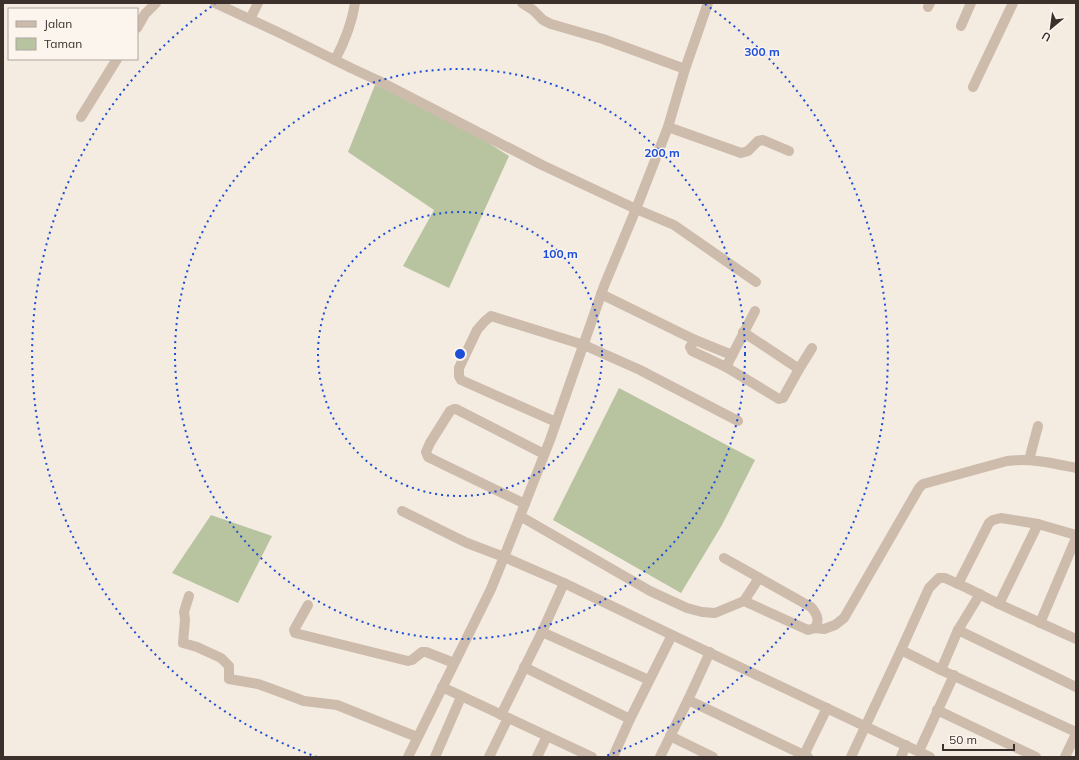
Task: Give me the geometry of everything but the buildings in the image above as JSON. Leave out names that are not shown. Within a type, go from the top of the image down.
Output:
[{"type":"street","points":[[138,26],[146,14],[156,3]]},
{"type":"street","points":[[215,3],[379,80],[542,166],[674,225],[756,282]]},
{"type":"street","points":[[250,19],[258,3]]},
{"type":"street","points":[[335,60],[350,25],[355,3]]},
{"type":"street","points":[[522,3],[533,10],[543,20],[551,24],[603,39],[685,69]]},
{"type":"street","points":[[408,757],[491,589],[504,557],[556,422],[601,294],[668,127],[685,69],[708,3]]},
{"type":"street","points":[[961,26],[971,3]]},
{"type":"street","points":[[973,88],[1013,3]]},
{"type":"street","points":[[81,118],[117,60]]},
{"type":"street","points":[[668,127],[742,153],[748,151],[758,141],[763,140],[789,151]]},
{"type":"street","points":[[601,294],[694,340],[732,354]]},
{"type":"street","points":[[726,367],[755,311]]},
{"type":"street","points":[[556,422],[461,380],[459,376],[459,368],[477,330],[492,316],[584,345],[640,370],[738,421]]},
{"type":"street","points":[[743,332],[799,369]]},
{"type":"street","points":[[694,340],[690,347],[692,351],[726,367],[776,397],[782,399],[812,348]]},
{"type":"street","points":[[524,504],[428,457],[426,452],[450,411],[456,409],[544,454]]},
{"type":"street","points":[[1029,460],[1038,426]]},
{"type":"street","points":[[744,601],[808,630],[815,628],[824,629],[835,625],[844,618],[921,486],[925,483],[1007,461],[1020,459],[1076,468]]},
{"type":"street","points":[[402,510],[467,543],[564,583],[930,757]]},
{"type":"street","points":[[520,516],[650,591],[687,608],[702,612],[715,613],[744,601],[759,578]]},
{"type":"street","points":[[958,584],[993,520],[1001,518],[1038,524],[1076,535]]},
{"type":"street","points":[[999,604],[1038,524]]},
{"type":"street","points":[[1040,623],[1076,538]]},
{"type":"street","points":[[724,558],[811,607],[818,618],[818,624],[815,628]]},
{"type":"street","points":[[851,757],[929,588],[939,578],[944,578],[958,584],[1076,639]]},
{"type":"street","points":[[489,757],[524,668],[564,583]]},
{"type":"street","points":[[941,670],[958,630],[980,594]]},
{"type":"street","points":[[190,596],[184,612],[185,620],[183,643],[197,647],[221,658],[229,666],[229,679],[258,684],[304,701],[337,705],[417,737]]},
{"type":"street","points":[[308,605],[294,630],[295,633],[408,661],[412,660],[422,652],[426,652],[454,663]]},
{"type":"street","points":[[958,630],[1076,687]]},
{"type":"street","points":[[542,632],[649,680]]},
{"type":"street","points":[[613,757],[630,719],[672,635]]},
{"type":"street","points":[[901,650],[1076,733],[1065,757]]},
{"type":"street","points":[[660,757],[710,652]]},
{"type":"street","points":[[524,668],[630,719]]},
{"type":"street","points":[[918,751],[954,676]]},
{"type":"street","points":[[442,687],[592,757]]},
{"type":"street","points":[[435,757],[461,697]]},
{"type":"street","points":[[688,700],[805,756],[827,708]]},
{"type":"street","points":[[938,710],[1036,757]]},
{"type":"street","points":[[537,757],[547,736]]},
{"type":"street","points":[[670,736],[713,757]]},
{"type":"street","points":[[901,757],[906,745]]},
{"type":"green space","points":[[375,85],[444,115],[509,156],[449,288],[403,266],[434,210],[348,152]]},
{"type":"green space","points":[[619,388],[755,460],[722,525],[681,593],[553,520]]},
{"type":"green space","points":[[211,515],[272,536],[238,603],[172,573]]}]
